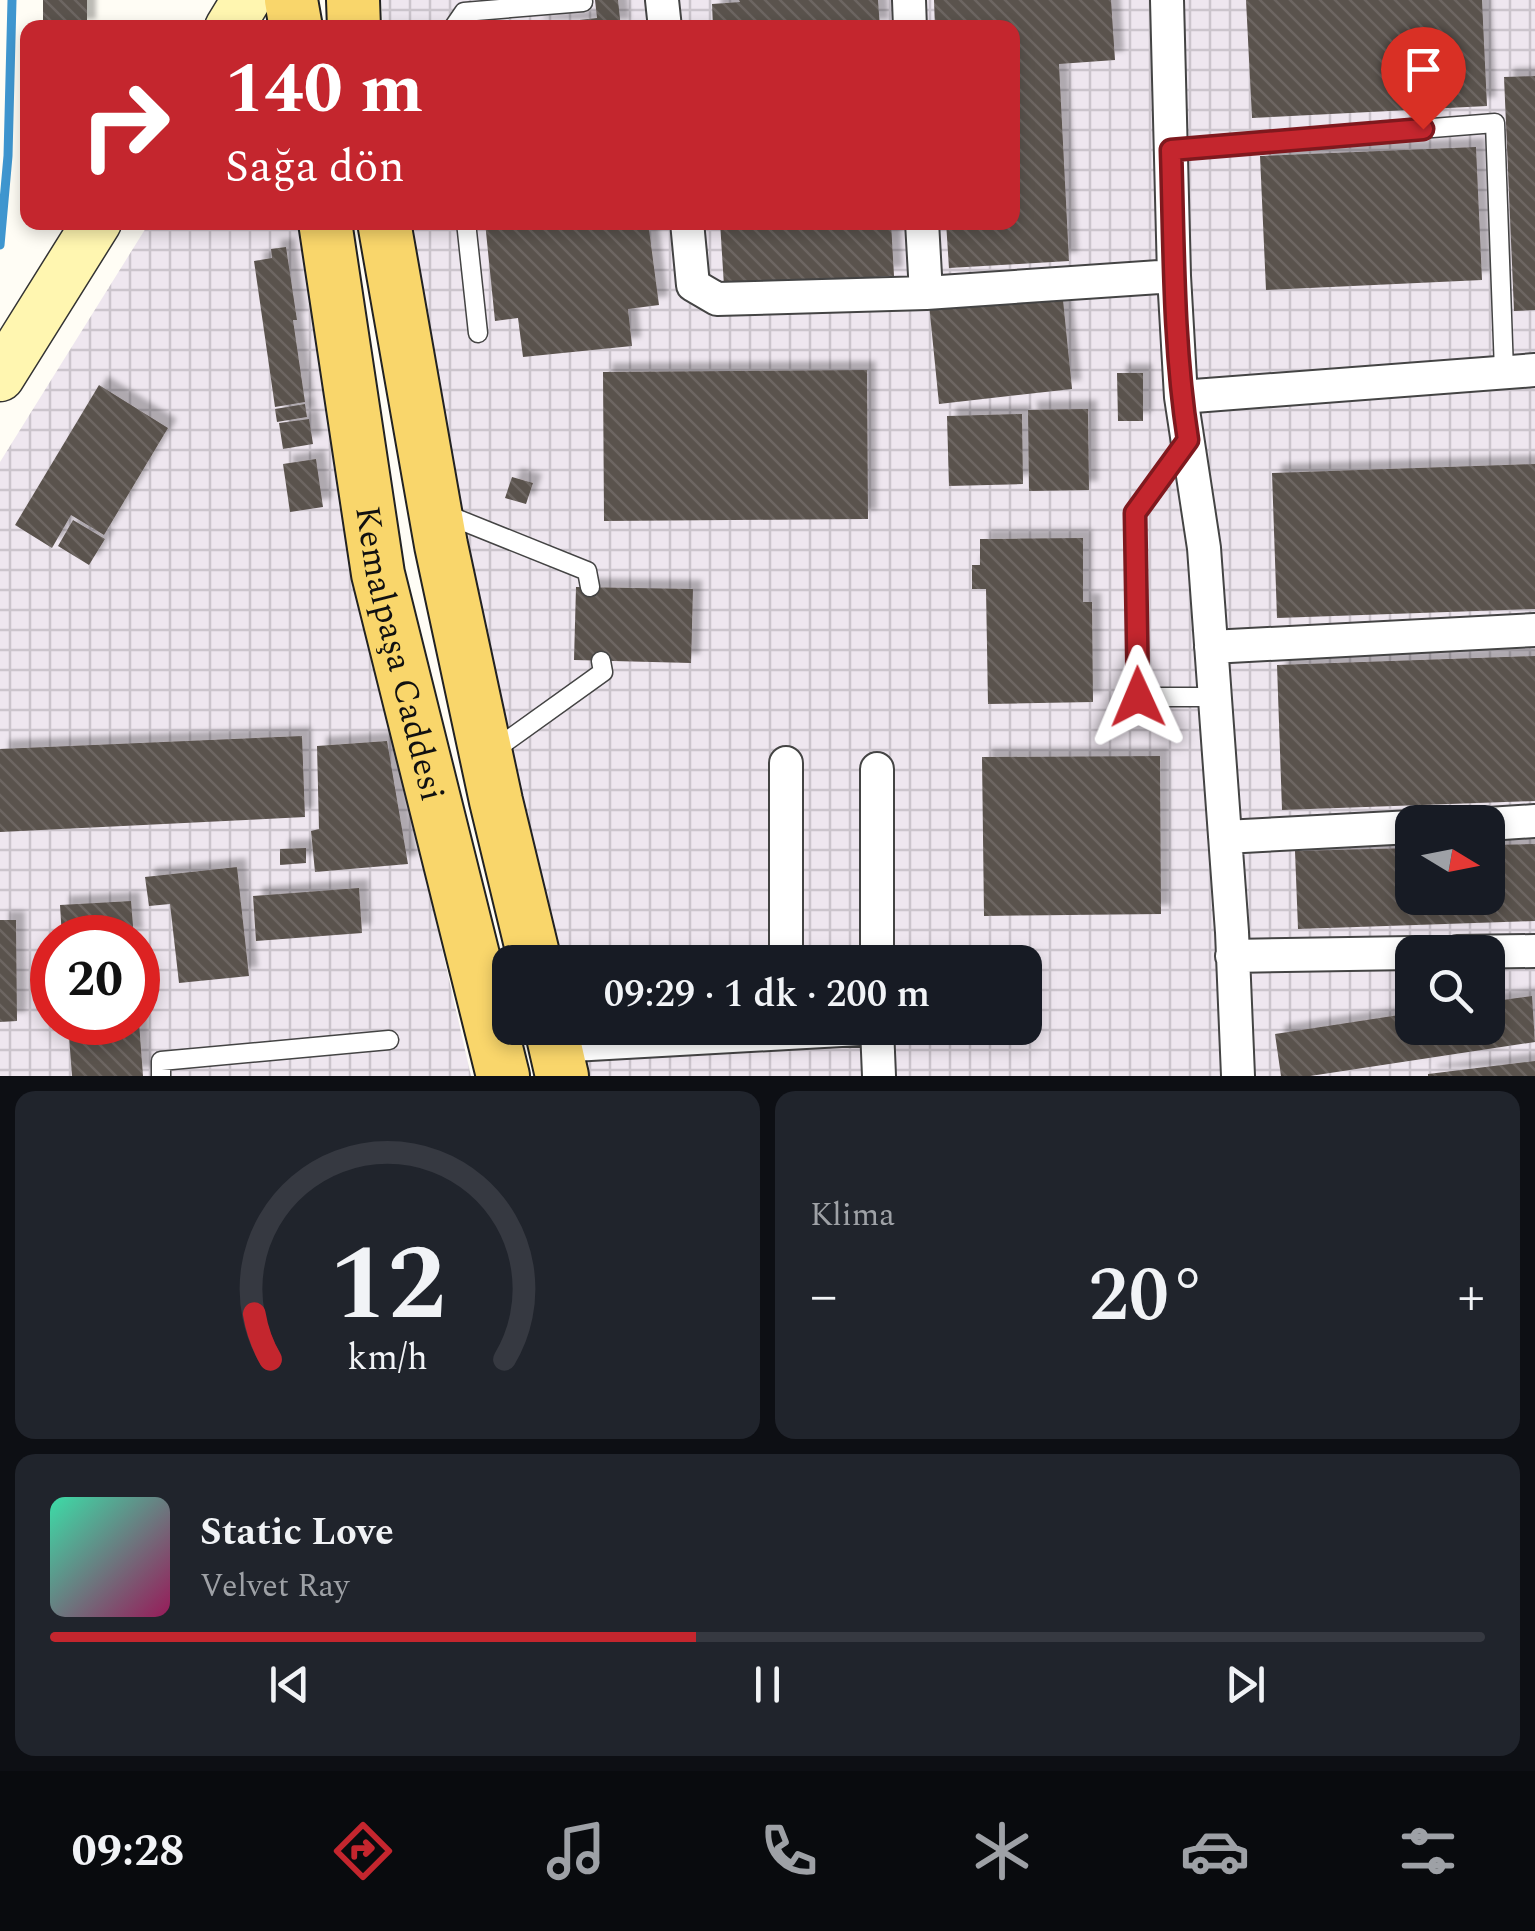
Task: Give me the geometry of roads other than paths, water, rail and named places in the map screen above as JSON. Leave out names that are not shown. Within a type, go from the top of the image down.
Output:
[{"type":"main road","points":[[0,377],[92,230]]},
{"type":"main road","name":"Kemalpaşa Caddesi","points":[[327,230],[378,574],[502,1076]]},
{"type":"main road","name":"Kemalpaşa Caddesi","points":[[385,230],[434,509],[486,757],[531,945]]},
{"type":"street","points":[[1168,0],[1174,276],[1181,397],[1204,548],[1238,1076]]},
{"type":"street","points":[[687,230],[694,285],[717,299],[926,293],[1174,276]]},
{"type":"street","points":[[922,230],[926,293]]},
{"type":"street","points":[[1181,397],[1519,370]]},
{"type":"street","points":[[1211,646],[1535,630]]},
{"type":"street","points":[[786,763],[786,945]]},
{"type":"street","points":[[877,769],[877,945]]},
{"type":"street","points":[[1505,823],[1535,821]]},
{"type":"street","points":[[1225,837],[1395,829]]},
{"type":"street","points":[[1505,951],[1535,951]]},
{"type":"street","points":[[1232,956],[1395,953]]},
{"type":"street","points":[[556,1050],[614,1045]]},
{"type":"street","points":[[878,1045],[879,1076]]},
{"type":"lane","points":[[460,13],[584,2]]},
{"type":"lane","points":[[1171,150],[1494,123],[1519,370]]},
{"type":"lane","points":[[467,230],[478,333]]},
{"type":"lane","points":[[1188,440],[1135,513],[1138,697],[1215,697]]},
{"type":"lane","points":[[434,509],[587,570],[590,587]]},
{"type":"lane","points":[[486,757],[603,672],[601,661]]},
{"type":"lane","points":[[161,1076],[161,1062],[389,1040]]},
{"type":"waterway","points":[[0,245],[8,156],[12,0]]}]
